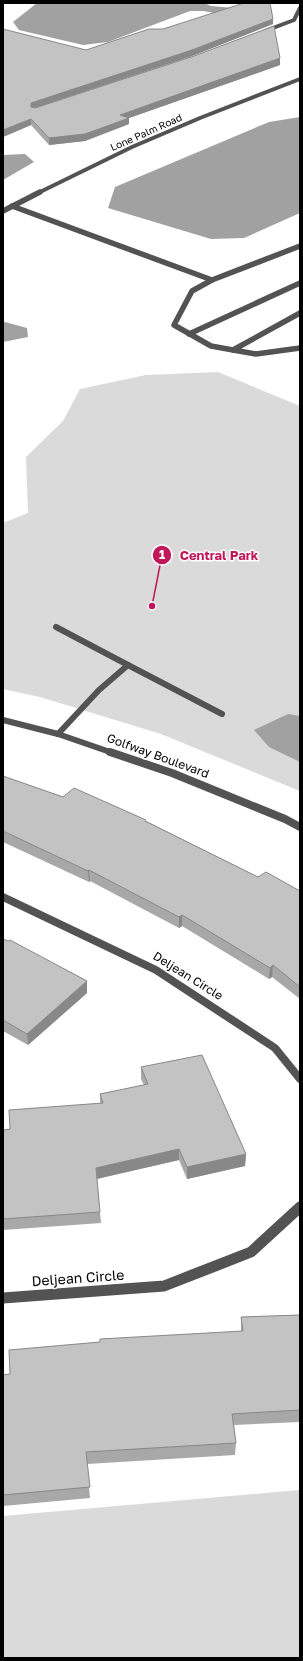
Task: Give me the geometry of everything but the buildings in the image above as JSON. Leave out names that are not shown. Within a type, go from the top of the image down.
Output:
[{"type":"street","points":[[294,20],[300,8]]},
{"type":"street","points":[[258,34],[294,20],[300,21]]},
{"type":"street","name":"Lone Palm Road","points":[[3,211],[132,148],[200,118],[300,79]]},
{"type":"street","points":[[12,206],[212,280]]},
{"type":"street","points":[[300,246],[212,280],[192,291],[174,325],[210,346],[256,354],[300,348]]},
{"type":"street","points":[[189,334],[300,283]]},
{"type":"street","points":[[233,350],[300,313]]},
{"type":"street","points":[[56,627],[222,714]]},
{"type":"street","points":[[58,734],[100,690],[128,665]]},
{"type":"street","name":"Golfway Boulevard","points":[[3,720],[58,734],[172,773],[300,826]]},
{"type":"street","name":"Deljean Circle","points":[[3,897],[156,970],[275,1048],[300,1079]]},
{"type":"street","name":"Deljean Circle","points":[[3,1298],[164,1286],[251,1252],[300,1207]]},
{"type":"shaded area","points":[[37,3],[204,3],[211,6],[256,10],[242,19],[204,11],[190,11],[108,42],[83,45],[19,30],[13,22]]},
{"type":"shaded area","points":[[300,117],[300,213],[244,238],[211,239],[108,208],[115,187],[269,122]]},
{"type":"shaded area","points":[[25,154],[34,162],[3,180],[3,155]]},
{"type":"shaded area","points":[[5,322],[27,328],[28,337],[3,342],[3,323]]},
{"type":"shaded area","points":[[218,372],[300,406],[300,791],[161,734],[40,697],[3,689],[3,523],[28,513],[26,457],[63,421],[80,389],[146,375]]},
{"type":"shaded area","points":[[288,714],[300,716],[300,762],[269,747],[254,730]]},
{"type":"shaded area","points":[[300,1490],[300,1658],[3,1658],[3,1516]]},
{"type":"place","name":"Central Park","points":[[152,606]]}]
